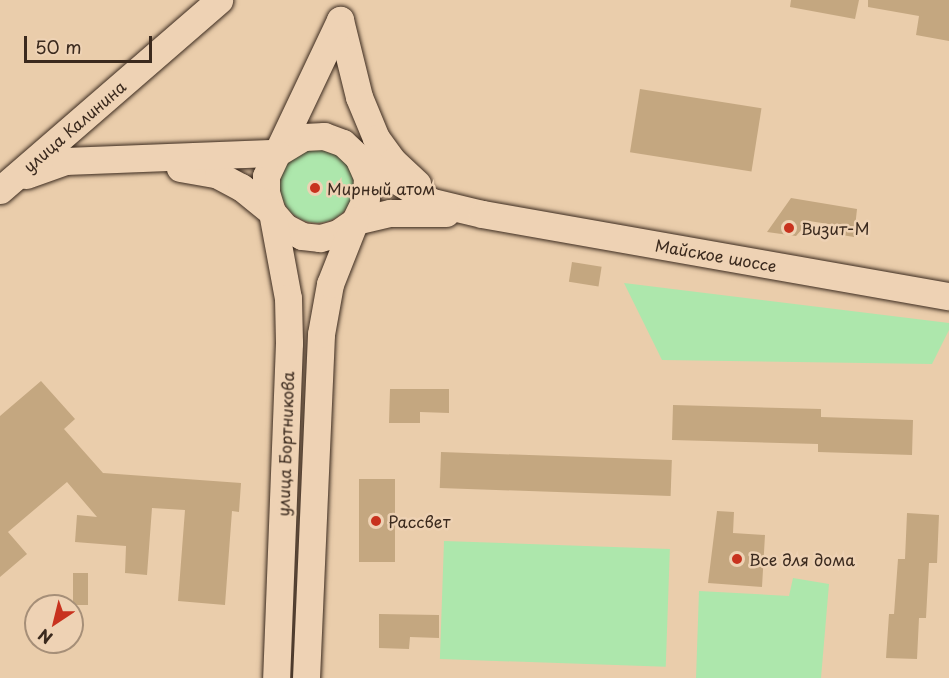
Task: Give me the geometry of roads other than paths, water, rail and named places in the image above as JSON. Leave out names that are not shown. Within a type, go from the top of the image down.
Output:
[{"type":"street","name":"улица Калинина","points":[[5,185],[219,0]]},
{"type":"street","points":[[342,10],[350,132],[367,177],[366,198],[355,221],[338,233],[320,238],[302,236],[285,227],[272,212],[266,192],[267,176],[342,10]]},
{"type":"street","name":"Майское шоссе","points":[[342,10],[359,97],[376,138],[412,179],[454,206],[482,214]]},
{"type":"street","points":[[277,153],[304,137],[324,136],[343,143],[358,157]]},
{"type":"street","name":"улица Калинина","points":[[5,185],[65,161],[277,153]]},
{"type":"street","name":"Майское шоссе","points":[[358,157],[432,202],[482,214],[949,296]]},
{"type":"street","name":"улица Калинина","points":[[132,159],[218,175],[241,187],[272,212]]},
{"type":"street","name":"улица Бортникова","points":[[272,212],[288,298],[289,343],[276,678]]},
{"type":"street","name":"Майское шоссе","points":[[355,221],[390,213],[482,214]]},
{"type":"street","name":"улица Бортникова","points":[[306,678],[321,334],[330,284],[355,221]]},
{"type":"place","name":"Мирный атом","points":[[315,188]]},
{"type":"place","name":"Визит-М","points":[[789,228]]},
{"type":"place","name":"Рассвет","points":[[376,521]]},
{"type":"place","name":"Все для дома","points":[[737,559]]}]
